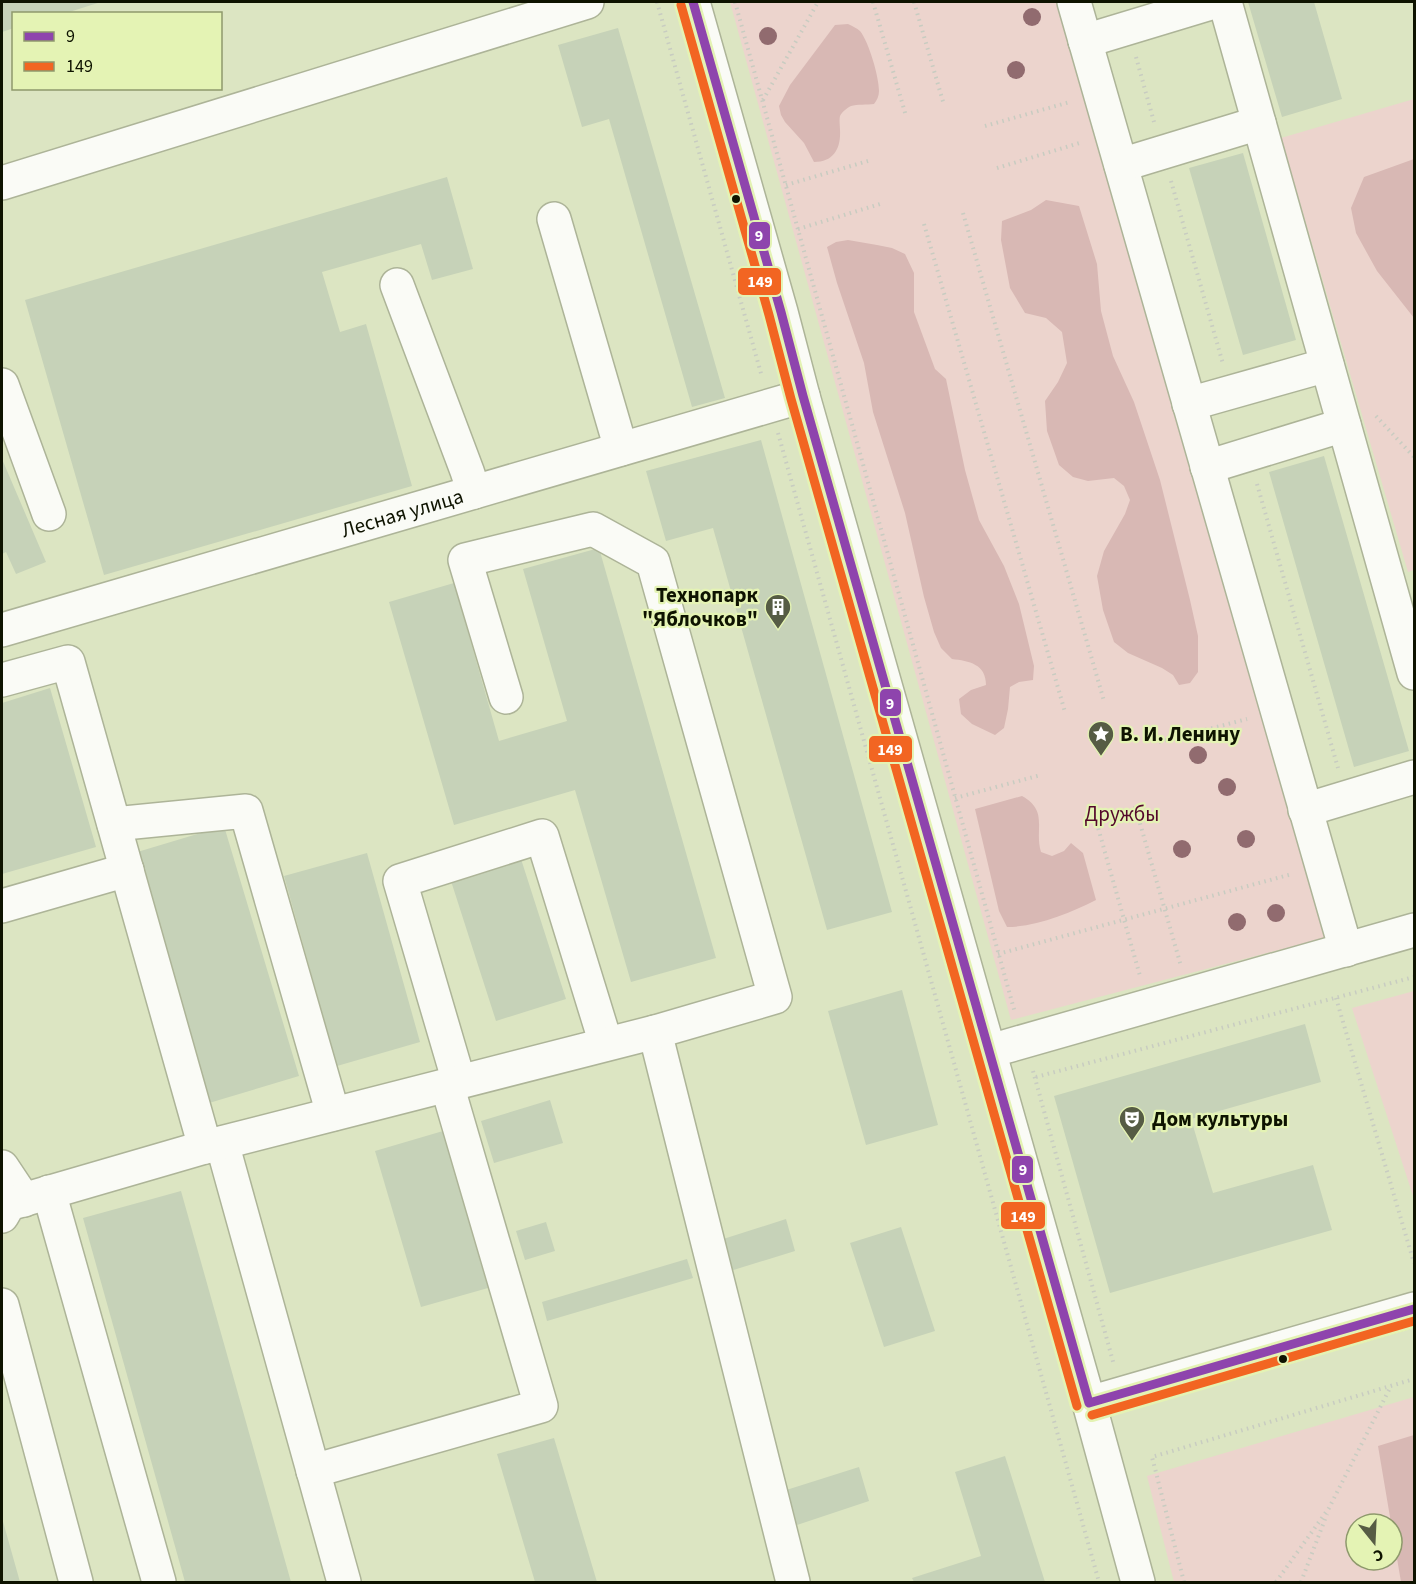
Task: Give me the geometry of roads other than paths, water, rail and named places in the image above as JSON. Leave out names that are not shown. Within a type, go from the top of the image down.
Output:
[{"type":"main road","points":[[2,183],[587,2]]},
{"type":"main road","points":[[693,2],[1138,1582]]},
{"type":"main road","points":[[1074,2],[1346,950]]},
{"type":"main road","points":[[1085,41],[1214,2]]},
{"type":"main road","points":[[1225,2],[1414,673]]},
{"type":"main road","points":[[1121,165],[1259,123]]},
{"type":"main road","points":[[554,219],[621,449]]},
{"type":"main road","points":[[397,285],[474,492]]},
{"type":"main road","points":[[1189,404],[1327,365]]},
{"type":"main road","points":[[2,385],[49,514]]},
{"type":"main road","name":"Лесная улица","points":[[2,630],[803,396]]},
{"type":"main road","points":[[1207,467],[1344,425]]},
{"type":"main road","points":[[25,1203],[214,1145],[655,1032],[775,997],[653,562],[593,528],[465,560],[506,697]]},
{"type":"main road","points":[[2,680],[68,662],[127,870],[214,1145],[314,1472],[345,1582]]},
{"type":"main road","points":[[1305,810],[1414,777]]},
{"type":"main road","points":[[114,824],[246,811],[333,1114]]},
{"type":"main road","points":[[314,1472],[541,1406],[400,881],[542,836],[606,1044]]},
{"type":"main road","points":[[2,906],[127,870]]},
{"type":"main road","points":[[990,1051],[1414,930]]},
{"type":"main road","points":[[655,1032],[793,1582]]},
{"type":"main road","points":[[2,1167],[25,1203],[159,1582]]},
{"type":"main road","points":[[2,1305],[76,1582]]},
{"type":"main road","points":[[1089,1403],[1414,1309]]},
{"type":"place","name":"Технопарк \"Яблочков\"","points":[[778,630]]},
{"type":"place","name":"В. И. Ленину","points":[[1101,757]]},
{"type":"place","name":"Дом культуры","points":[[1132,1142]]},
{"type":"park label","name":"Дружбы","points":[[1122,814]]}]
